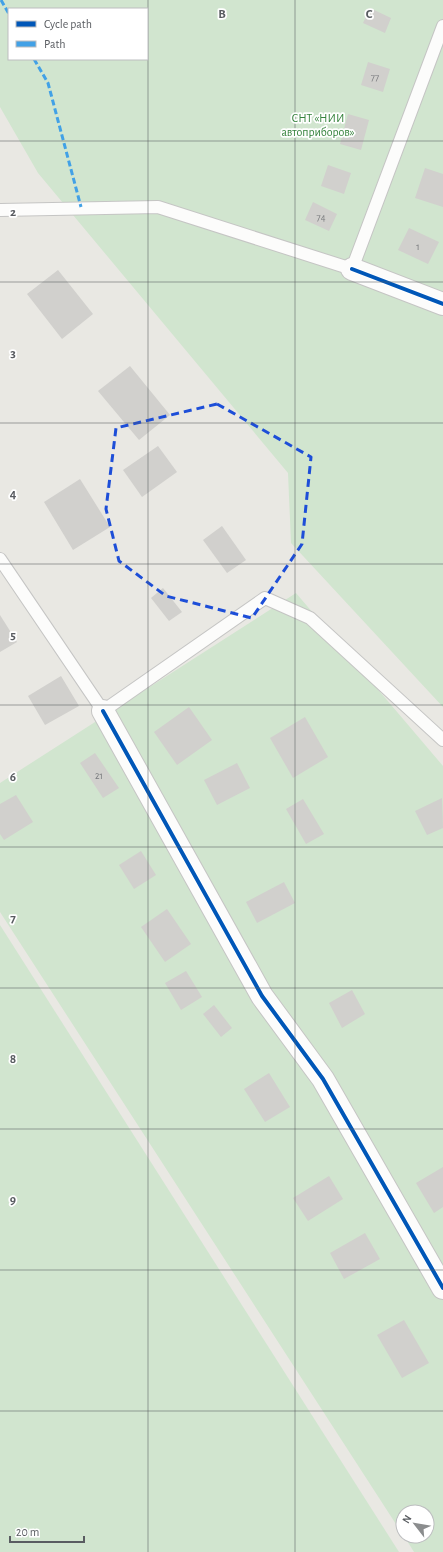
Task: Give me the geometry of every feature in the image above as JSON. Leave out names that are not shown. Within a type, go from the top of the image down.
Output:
[{"type":"street","points":[[352,269],[443,304]]},
{"type":"street","points":[[104,711],[262,996],[323,1079],[443,1288]]},
{"type":"lane","points":[[0,210],[158,207],[352,269],[443,26]]},
{"type":"lane","points":[[0,559],[104,711],[265,598],[310,618],[443,740]]},
{"type":"highlighted area","points":[[217,404],[311,457],[302,544],[252,618],[166,596],[119,561],[106,509],[116,428]]},
{"type":"green space","name":"СНТ «НИИ автоприборов»","points":[[0,0],[443,0],[443,707],[291,543],[288,473],[38,173],[0,107]]},
{"type":"green space","points":[[296,593],[443,766],[443,1552],[414,1552],[409,1544],[435,1544],[435,1504],[395,1504],[395,1523],[0,912],[0,783]]},
{"type":"green space","points":[[0,925],[399,1552],[0,1552]]},
{"type":"building","points":[[370,8],[391,18],[385,33],[363,23]]},
{"type":"building","points":[[368,62],[390,69],[383,92],[361,85]]},
{"type":"building","points":[[348,114],[369,120],[361,150],[340,144]]},
{"type":"building","points":[[328,165],[351,173],[344,194],[321,186]]},
{"type":"building","points":[[425,168],[443,174],[443,207],[415,198]]},
{"type":"building","points":[[313,202],[337,214],[329,231],[305,220]]},
{"type":"building","points":[[409,228],[439,242],[428,264],[398,250]]},
{"type":"building","points":[[58,270],[93,314],[62,339],[27,294]]},
{"type":"building","points":[[130,366],[170,415],[139,440],[98,391]]},
{"type":"building","points":[[158,446],[177,472],[142,497],[123,470]]},
{"type":"building","points":[[80,479],[110,527],[73,550],[44,502]]},
{"type":"building","points":[[222,526],[246,560],[227,573],[203,540]]},
{"type":"building","points":[[163,588],[182,612],[169,621],[151,598]]},
{"type":"building","points":[[0,615],[17,642],[0,652]]},
{"type":"building","points":[[61,676],[79,706],[45,725],[28,696]]},
{"type":"building","points":[[189,707],[212,740],[177,765],[154,732]]},
{"type":"building","points":[[305,717],[328,757],[293,778],[270,738]]},
{"type":"building","points":[[95,753],[119,788],[103,798],[80,763]]},
{"type":"building","points":[[237,763],[250,788],[217,805],[204,780]]},
{"type":"building","points":[[16,795],[33,822],[4,840],[0,834],[0,804]]},
{"type":"building","points":[[442,798],[443,828],[427,835],[415,811]]},
{"type":"building","points":[[303,799],[324,834],[306,844],[286,809]]},
{"type":"building","points":[[141,851],[156,875],[134,889],[119,865]]},
{"type":"building","points":[[284,882],[295,903],[257,923],[246,902]]},
{"type":"building","points":[[167,909],[191,944],[165,962],[141,927]]},
{"type":"building","points":[[186,971],[202,997],[181,1010],[165,983]]},
{"type":"building","points":[[352,990],[365,1014],[342,1028],[329,1003]]},
{"type":"building","points":[[214,1005],[232,1028],[221,1037],[203,1014]]},
{"type":"building","points":[[269,1073],[290,1107],[265,1122],[244,1089]]},
{"type":"building","points":[[443,1167],[443,1207],[434,1213],[416,1183]]},
{"type":"building","points":[[329,1176],[343,1199],[308,1221],[293,1198]]},
{"type":"building","points":[[365,1233],[380,1259],[344,1279],[330,1253]]},
{"type":"building","points":[[404,1320],[429,1363],[402,1378],[377,1335]]},
{"type":"marked path","points":[[1,0],[8,12]]},
{"type":"marked path","points":[[35,60],[48,83],[81,207]]},
{"type":"cycle path","points":[[352,269],[443,304]]},
{"type":"cycle path","points":[[103,711],[262,996],[323,1079],[443,1288]]}]
